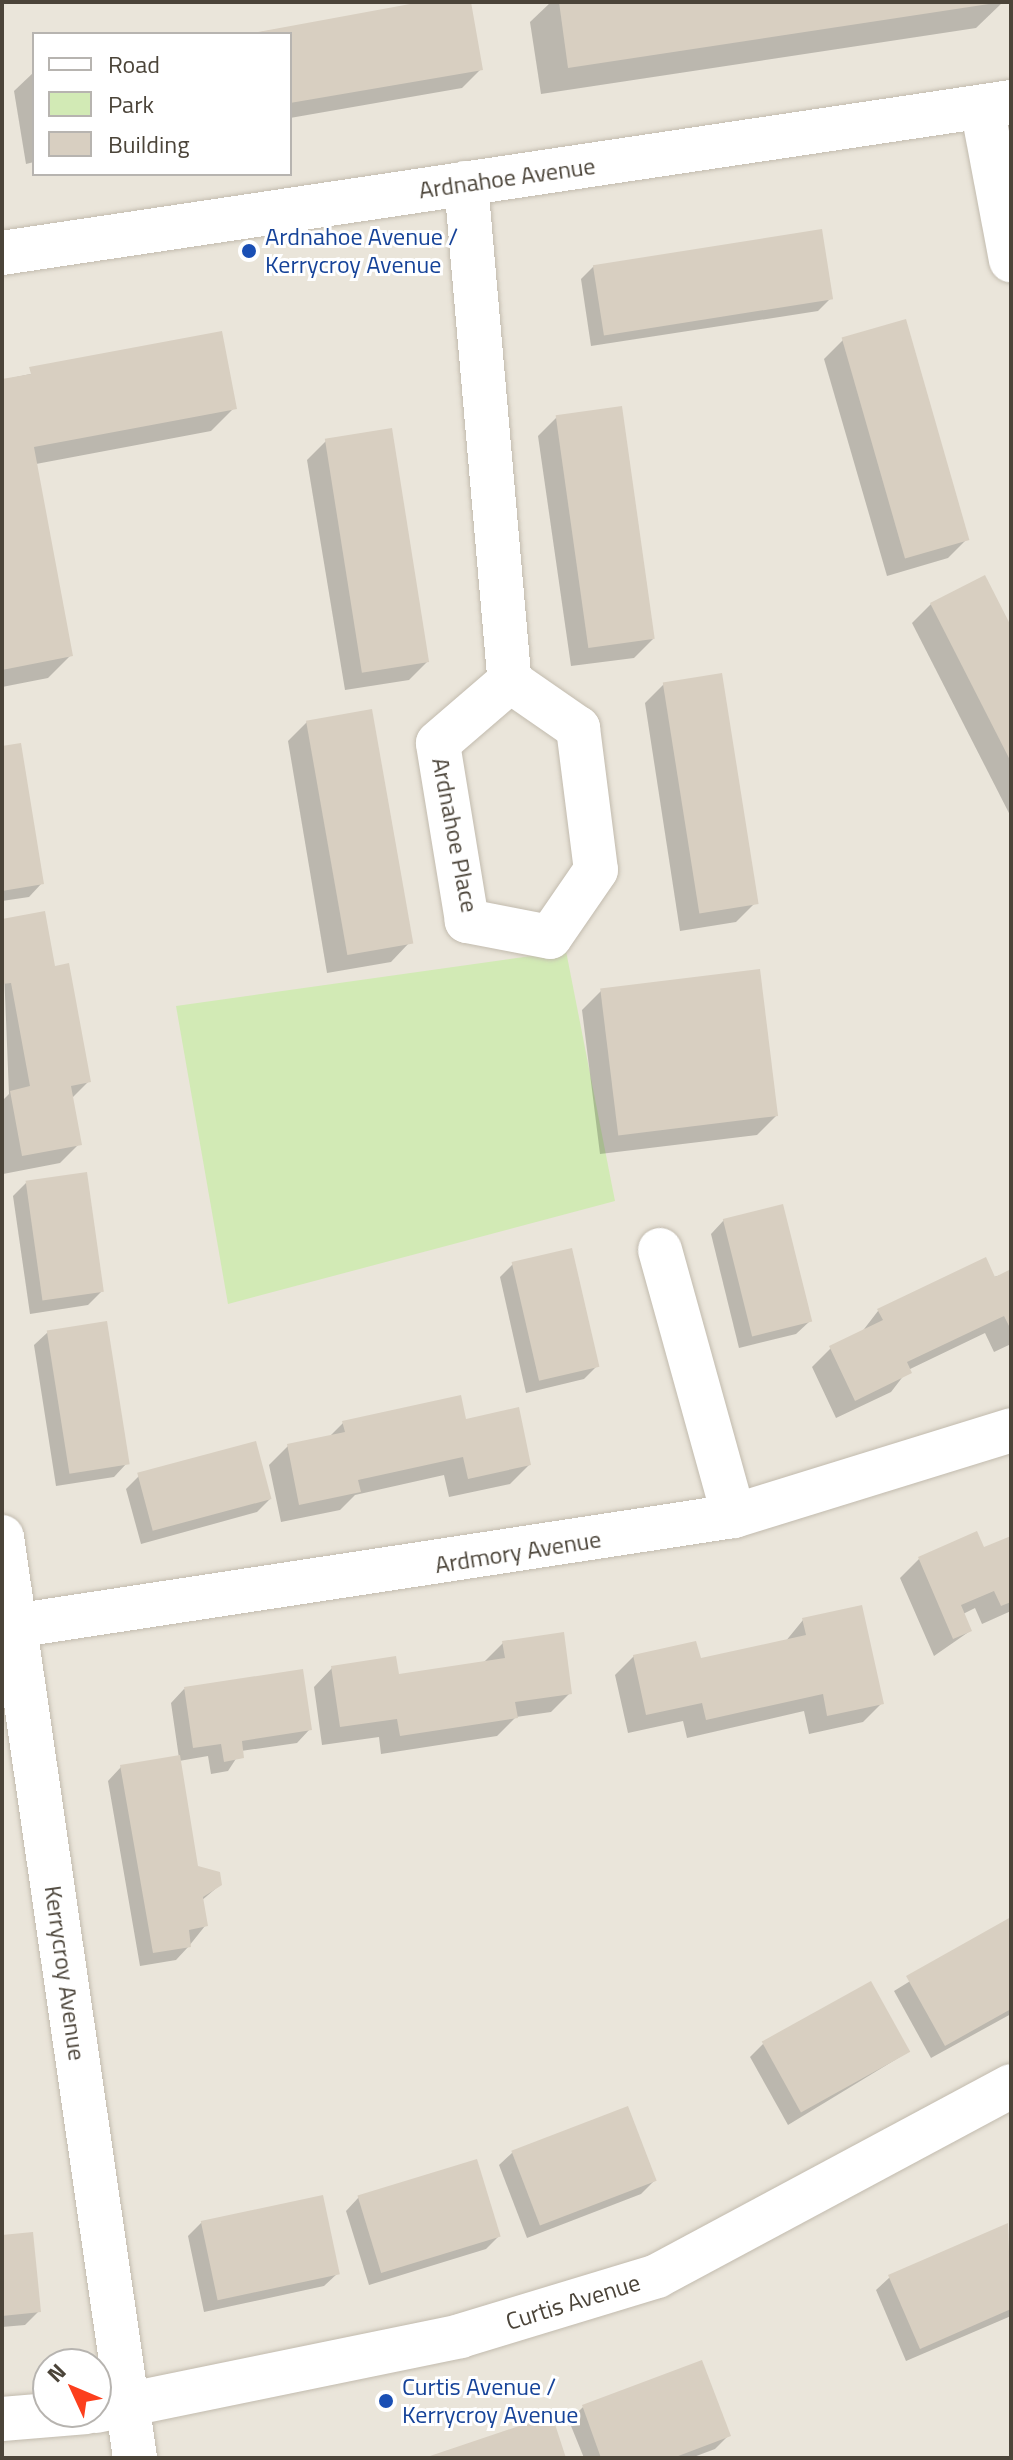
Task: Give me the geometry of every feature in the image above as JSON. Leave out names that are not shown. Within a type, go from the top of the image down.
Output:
[{"type":"street","name":"Ardnahoe Avenue","points":[[2,253],[997,107]]},
{"type":"street","points":[[997,107],[1011,260]]},
{"type":"street","points":[[466,183],[510,681]]},
{"type":"street","name":"Ardnahoe Place","points":[[510,681],[578,728],[596,870],[550,937],[467,921],[438,743],[510,681]]},
{"type":"street","points":[[660,1250],[734,1516]]},
{"type":"street","name":"Ardmory Avenue","points":[[14,1626],[734,1516],[1011,1430]]},
{"type":"street","name":"Kerrycroy Avenue","points":[[2,1537],[97,2348]]},
{"type":"street","name":"Curtis Avenue","points":[[112,2409],[460,2336],[657,2276],[1011,2086]]},
{"type":"street","name":"Curtis Avenue","points":[[2,2419],[32,2417]]},
{"type":"street","name":"Kerrycroy Avenue","points":[[112,2423],[135,2458]]},
{"type":"shaded area","points":[[2,2],[1011,2],[1011,2458],[2,2458]]},
{"type":"green space","points":[[566,951],[615,1201],[228,1304],[176,1006]]},
{"type":"building","points":[[421,2],[471,2],[483,70],[292,103],[292,32],[258,32]]},
{"type":"building","points":[[559,2],[989,2],[989,4],[568,68]]},
{"type":"building","points":[[822,229],[833,299],[604,335],[593,265]]},
{"type":"building","points":[[906,319],[969,540],[905,559],[842,337]]},
{"type":"building","points":[[222,331],[237,409],[34,447],[73,656],[2,670],[2,379],[31,374],[29,367]]},
{"type":"building","points":[[622,406],[655,639],[588,648],[556,415]]},
{"type":"building","points":[[392,428],[429,662],[362,673],[325,439]]},
{"type":"building","points":[[985,575],[1011,626],[1011,762],[930,603]]},
{"type":"building","points":[[722,673],[759,904],[699,914],[663,682]]},
{"type":"building","points":[[372,709],[413,943],[347,955],[306,721]]},
{"type":"building","points":[[21,743],[44,884],[2,891],[2,746]]},
{"type":"building","points":[[45,911],[55,966],[69,963],[91,1082],[71,1086],[82,1145],[22,1156],[10,1091],[30,1086],[11,983],[2,984],[2,919]]},
{"type":"building","points":[[760,969],[778,1116],[618,1136],[600,989]]},
{"type":"building","points":[[87,1172],[104,1292],[42,1300],[26,1181]]},
{"type":"building","points":[[783,1204],[812,1321],[752,1336],[723,1219]]},
{"type":"building","points":[[572,1248],[599,1367],[539,1381],[512,1262]]},
{"type":"building","points":[[986,1257],[995,1277],[1011,1269],[1011,1330],[1004,1316],[907,1362],[912,1373],[855,1401],[829,1346],[883,1320],[877,1309]]},
{"type":"building","points":[[107,1321],[130,1464],[69,1474],[47,1331]]},
{"type":"building","points":[[461,1395],[466,1419],[519,1407],[531,1465],[468,1479],[463,1457],[358,1480],[361,1492],[299,1505],[287,1444],[345,1432],[342,1421]]},
{"type":"building","points":[[256,1441],[272,1499],[153,1531],[137,1473]]},
{"type":"building","points":[[977,1531],[984,1547],[1011,1536],[1011,1602],[1001,1606],[994,1591],[961,1605],[972,1631],[953,1639],[918,1557]]},
{"type":"building","points":[[862,1605],[884,1704],[827,1716],[823,1694],[706,1720],[702,1703],[646,1715],[633,1655],[696,1641],[701,1658],[806,1635],[802,1618]]},
{"type":"building","points":[[564,1632],[572,1694],[515,1702],[518,1718],[400,1736],[397,1719],[340,1727],[331,1666],[396,1656],[399,1674],[505,1658],[502,1641]]},
{"type":"building","points":[[303,1669],[312,1730],[242,1741],[244,1758],[224,1762],[221,1744],[193,1748],[184,1687]]},
{"type":"building","points":[[180,1755],[198,1866],[220,1872],[222,1885],[203,1897],[208,1926],[189,1930],[191,1947],[153,1953],[120,1765]]},
{"type":"building","points":[[1011,1917],[1011,2009],[945,2046],[906,1976]]},
{"type":"building","points":[[871,1981],[910,2052],[801,2112],[762,2042]]},
{"type":"building","points":[[628,2106],[657,2181],[540,2225],[511,2151]]},
{"type":"building","points":[[477,2159],[501,2236],[381,2273],[357,2196]]},
{"type":"building","points":[[323,2195],[340,2274],[218,2300],[201,2221]]},
{"type":"building","points":[[1008,2223],[1011,2309],[920,2349],[888,2275]]},
{"type":"building","points":[[33,2232],[41,2312],[2,2316],[2,2235]]},
{"type":"building","points":[[702,2360],[731,2436],[673,2458],[601,2458],[582,2405]]},
{"type":"building","points":[[552,2415],[566,2458],[430,2458],[430,2456]]},
{"type":"place","name":"Ardnahoe Avenue / Kerrycroy Avenue","points":[[249,251]]},
{"type":"place","name":"Curtis Avenue / Kerrycroy Avenue","points":[[386,2401]]}]
